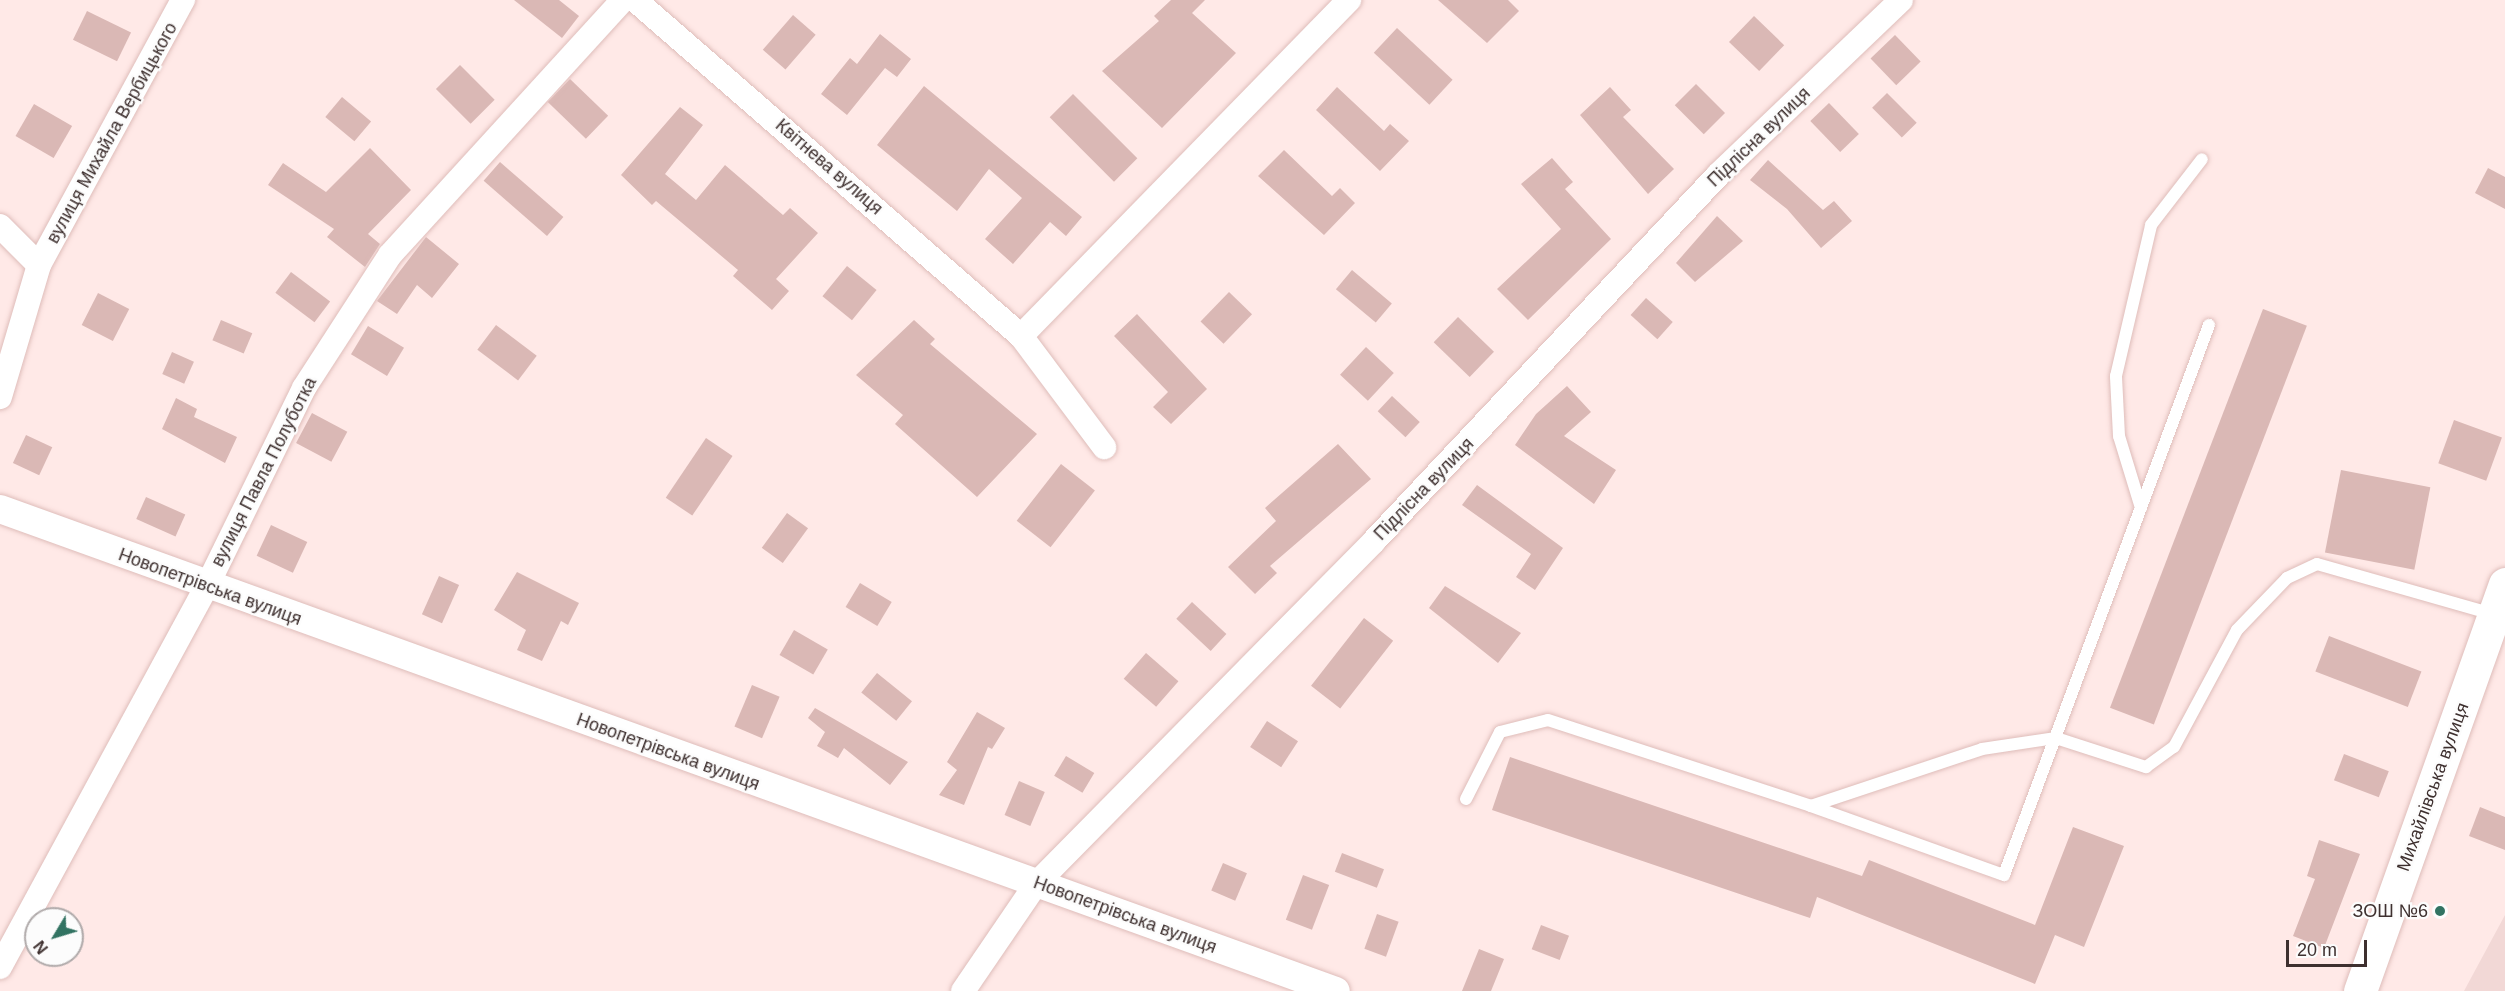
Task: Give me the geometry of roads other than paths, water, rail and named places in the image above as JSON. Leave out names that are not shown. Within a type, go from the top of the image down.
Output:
[{"type":"main road","name":"Михайлівська вулиця","points":[[2360,991],[2505,584]]},
{"type":"street","name":"вулиця Михайла Вербицького","points":[[0,397],[39,265],[183,0]]},
{"type":"street","name":"вулиця Павла Полуботка","points":[[0,967],[207,586],[304,388],[390,255],[623,0]]},
{"type":"street","name":"Квітнева вулиця","points":[[635,0],[1021,336],[1104,447]]},
{"type":"street","points":[[1021,336],[1349,0]]},
{"type":"street","name":"Підлісна вулиця","points":[[963,991],[1036,884],[1407,508],[1718,175],[1901,0]]},
{"type":"street","points":[[0,226],[39,265]]},
{"type":"street","name":"Новопетрівська вулиця","points":[[0,510],[1336,991]]},
{"type":"lane","points":[[2141,508],[2119,436],[2116,376],[2151,225],[2202,159]]},
{"type":"lane","points":[[1466,799],[1500,732],[1548,720],[1811,806],[2004,875],[2209,325]]},
{"type":"lane","points":[[1811,806],[1982,749],[2056,738],[2146,767],[2175,747],[2237,630],[2287,578],[2317,564],[2494,614]]},
{"type":"place","name":"ЗОШ №6","points":[[2440,911]]}]
